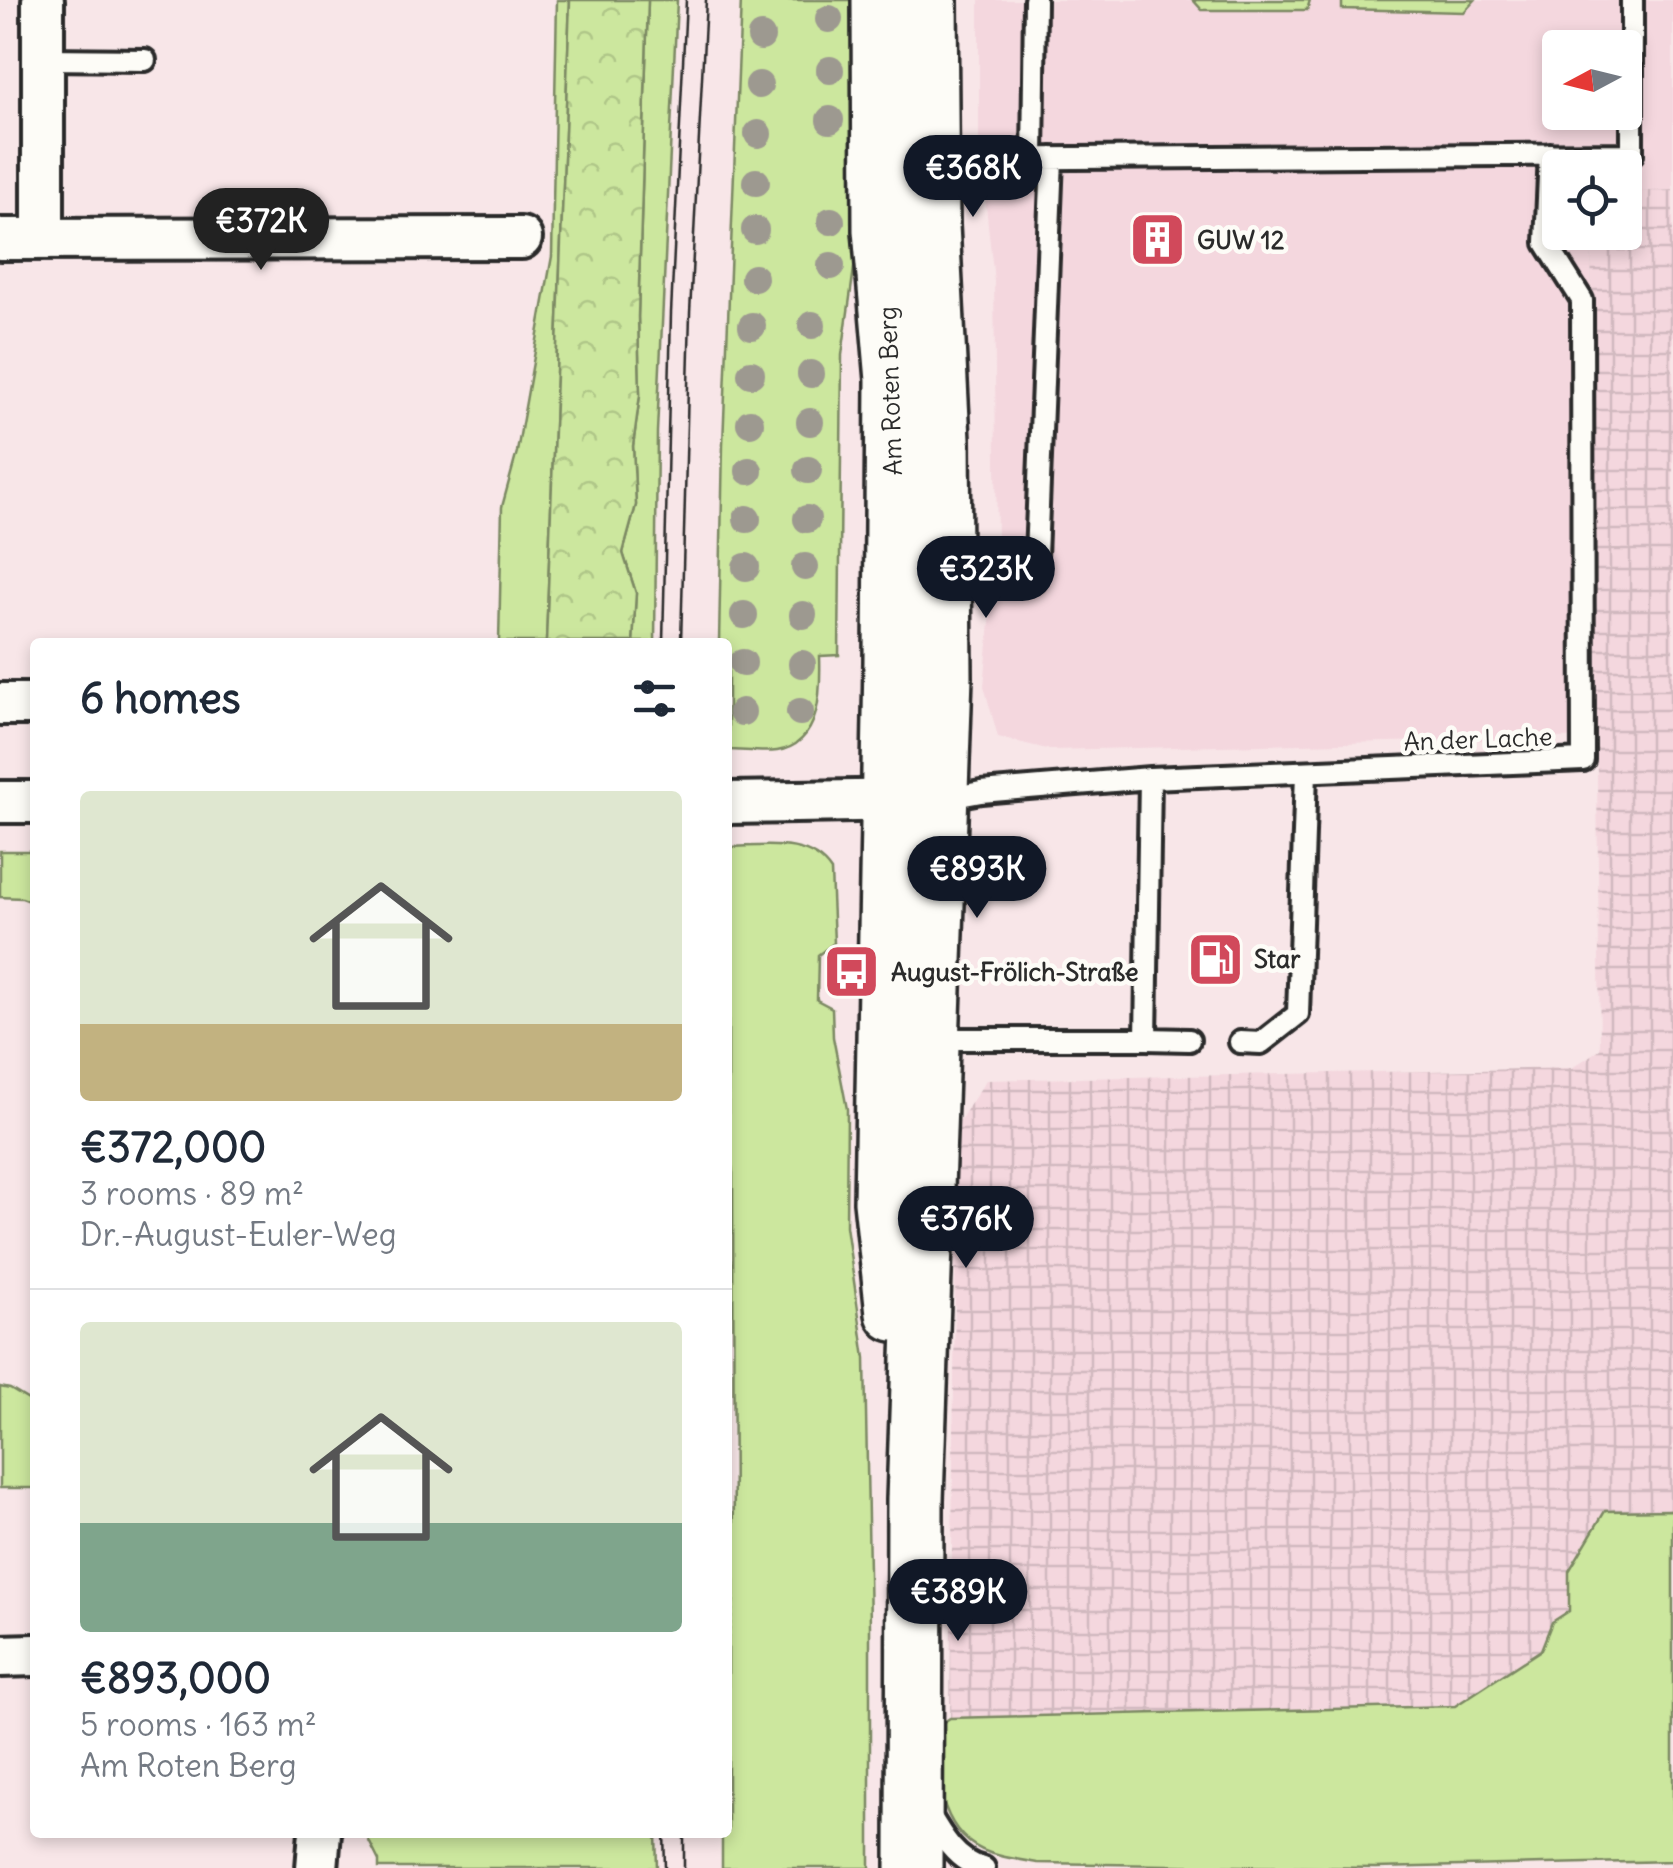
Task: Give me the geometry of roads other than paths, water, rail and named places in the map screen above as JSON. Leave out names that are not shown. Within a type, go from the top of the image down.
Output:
[{"type":"main road","name":"Am Roten Berg","points":[[880,0],[881,230],[894,380],[929,1039],[915,1500],[914,1868]]},
{"type":"main road","name":"Am Roten Berg","points":[[915,1500],[882,1201],[914,800],[944,677],[942,440],[929,160],[929,0]]},
{"type":"street","points":[[43,238],[44,0]]},
{"type":"street","points":[[0,239],[521,238]]},
{"type":"street","points":[[0,704],[30,704]]},
{"type":"street","points":[[732,802],[914,800]]},
{"type":"street","points":[[0,802],[30,802]]},
{"type":"street","points":[[0,1656],[30,1655]]},
{"type":"street","points":[[317,1868],[320,1838]]},
{"type":"lane","points":[[1035,0],[1043,158],[1035,581]]},
{"type":"lane","points":[[1632,0],[1632,150]]},
{"type":"lane","points":[[44,59],[144,60]]},
{"type":"lane","points":[[929,160],[1542,154]]},
{"type":"lane","name":"An der Lache","points":[[914,800],[1150,778],[1584,760],[1582,300],[1550,250]]},
{"type":"lane","points":[[1240,1042],[1261,1043],[1298,1014],[1306,772]]},
{"type":"lane","points":[[1146,1039],[1150,778]]},
{"type":"lane","points":[[929,1039],[1189,1040]]},
{"type":"lane","points":[[916,1789],[943,1838],[970,1865],[984,1868]]},
{"type":"tram line","points":[[663,638],[671,313],[686,0]]},
{"type":"tram line","points":[[681,638],[690,313],[706,0]]},
{"type":"tram line","points":[[664,1838],[665,1868]]},
{"type":"tram line","points":[[684,1838],[684,1868]]},
{"type":"place","name":"GUW 12","points":[[1158,240]]},
{"type":"place","name":"Star","points":[[1215,959]]},
{"type":"place","name":"August-Frölich-Straße","points":[[852,972]]}]
